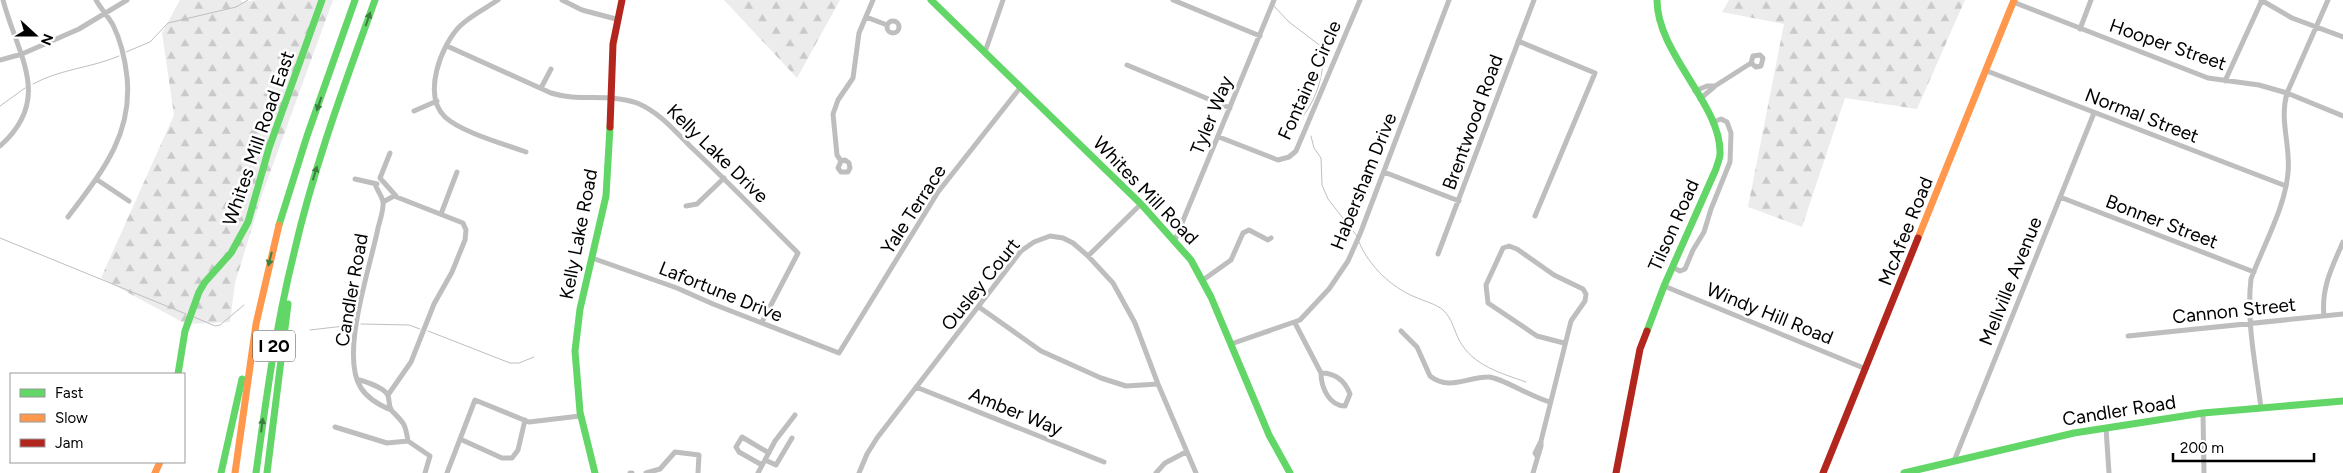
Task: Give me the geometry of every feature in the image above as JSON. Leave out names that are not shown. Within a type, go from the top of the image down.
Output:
[{"type":"main road","name":"Whites Mill Road East","points":[[178,373],[185,331],[199,292],[231,253],[248,222],[272,138],[322,0]]},
{"type":"main road","name":"I 20","points":[[235,473],[246,386],[272,250],[296,169],[355,0]]},
{"type":"main road","name":"I 20","points":[[256,473],[270,364],[302,220],[336,108],[375,0]]},
{"type":"main road","name":"Kelly Lake Road","points":[[595,473],[577,400],[574,349],[579,310],[608,182],[612,52],[616,19],[622,0]]},
{"type":"main road","name":"Whites Mill Road","points":[[931,0],[1141,204],[1191,260],[1203,280],[1270,435],[1290,473]]},
{"type":"main road","name":"Tilson Road","points":[[1616,473],[1640,349],[1672,267],[1716,169],[1720,154],[1713,122],[1663,33],[1657,10],[1657,0]]},
{"type":"main road","name":"McAfee Road","points":[[1823,473],[2014,1]]},
{"type":"main road","points":[[267,473],[290,286],[302,220]]},
{"type":"main road","points":[[222,473],[262,298]]},
{"type":"main road","name":"Candler Road","points":[[1904,473],[2065,434],[2203,413],[2343,401]]},
{"type":"street","points":[[0,146],[21,123],[30,95],[29,80],[22,54],[3,0]]},
{"type":"street","points":[[68,217],[96,179],[117,144],[124,125],[129,94],[126,64],[119,39],[105,12],[96,0]]},
{"type":"street","points":[[0,60],[22,54],[79,29],[127,0]]},
{"type":"street","points":[[498,0],[462,24],[447,46],[435,76],[434,84],[437,101],[444,116],[455,125],[526,152]]},
{"type":"street","points":[[562,0],[582,10],[616,19]]},
{"type":"street","points":[[840,161],[837,155],[833,114],[838,100],[853,78],[855,51],[872,0]]},
{"type":"street","points":[[985,52],[1003,0]]},
{"type":"street","points":[[1173,0],[1260,36]]},
{"type":"street","points":[[1189,6],[1192,0]]},
{"type":"street","name":"Tyler Way","points":[[1175,240],[1274,0]]},
{"type":"street","name":"Fontaine Circle","points":[[1219,137],[1278,160],[1289,157],[1296,151],[1360,0]]},
{"type":"street","name":"Habersham Drive","points":[[1295,323],[1328,289],[1348,261],[1449,0]]},
{"type":"street","name":"Brentwood Road","points":[[1438,254],[1534,0]]},
{"type":"street","points":[[2080,29],[2091,0]]},
{"type":"street","points":[[2225,81],[2261,0],[2292,18],[2343,37]]},
{"type":"street","points":[[2261,408],[2251,323],[2250,292],[2254,272],[2286,186],[2289,162],[2283,107],[2287,93],[2328,0]]},
{"type":"street","name":"Hooper Street","points":[[2014,1],[2196,74],[2225,81],[2259,85],[2287,93],[2343,116]]},
{"type":"street","points":[[866,17],[887,25]]},
{"type":"street","points":[[1518,41],[1595,72],[1535,216]]},
{"type":"street","name":"Kelly Lake Drive","points":[[447,46],[564,97],[610,98],[635,103],[651,110],[724,178],[798,254],[762,322]]},
{"type":"street","points":[[1700,99],[1715,86],[1751,63]]},
{"type":"street","points":[[1127,65],[1230,108]]},
{"type":"street","points":[[541,88],[551,69]]},
{"type":"street","name":"Normal Street","points":[[1987,70],[2286,186]]},
{"type":"street","points":[[1696,91],[1707,86],[1715,86]]},
{"type":"street","name":"Yale Terrace","points":[[839,354],[938,192],[1020,88]]},
{"type":"street","points":[[414,111],[437,101]]},
{"type":"street","name":"Mellville Avenue","points":[[1954,461],[2094,113]]},
{"type":"street","points":[[1672,267],[1685,270],[1693,250],[1704,232],[1730,162],[1731,133],[1727,122],[1721,119],[1713,122]]},
{"type":"street","points":[[388,395],[412,362],[434,304],[452,272],[465,240],[466,230],[463,223],[396,196],[382,182],[380,176],[390,153]]},
{"type":"street","points":[[441,214],[457,172]]},
{"type":"street","points":[[1384,172],[1459,201]]},
{"type":"street","points":[[686,206],[697,204],[724,178]]},
{"type":"street","points":[[96,179],[129,201]]},
{"type":"street","points":[[354,179],[375,184],[382,182]]},
{"type":"street","points":[[375,184],[383,202],[396,196]]},
{"type":"street","name":"Bonner Street","points":[[2060,197],[2254,272]]},
{"type":"street","name":"Candler Road","points":[[357,379],[354,344],[364,285],[375,244],[383,202]]},
{"type":"street","points":[[1088,256],[1141,204]]},
{"type":"street","points":[[1203,280],[1232,260],[1242,233],[1249,230],[1268,240],[1271,238]]},
{"type":"street","name":"Ousley Court","points":[[859,473],[876,438],[1021,252],[1034,242],[1050,236],[1063,238],[1073,243],[1113,283],[1126,305],[1196,473]]},
{"type":"street","points":[[2324,316],[2323,293],[2343,242]]},
{"type":"street","points":[[1533,473],[1541,446],[1540,441],[1564,343],[1573,316],[1585,301],[1585,292],[1554,275],[1513,247],[1503,248],[1486,285],[1488,302],[1537,336],[1564,343]]},
{"type":"street","name":"Lafortune Drive","points":[[592,258],[677,288],[839,354]]},
{"type":"street","name":"Windy Hill Road","points":[[1664,286],[1866,368]]},
{"type":"street","points":[[979,307],[1041,351],[1101,378],[1118,385],[1132,387],[1158,384]]},
{"type":"street","name":"Cannon Street","points":[[2128,336],[2343,314]]},
{"type":"street","points":[[1231,344],[1274,328],[1295,323],[1321,373],[1321,379],[1331,401],[1336,405],[1345,406],[1350,394],[1344,383],[1337,376],[1321,373]]},
{"type":"street","points":[[1401,331],[1417,347],[1430,376],[1435,380],[1452,384],[1488,377],[1494,378],[1537,399],[1550,402]]},
{"type":"street","points":[[357,379],[382,390],[388,395],[391,410]]},
{"type":"street","points":[[357,379],[361,388],[374,402],[391,410],[401,418],[406,428],[408,441]]},
{"type":"street","name":"Amber Way","points":[[916,387],[1104,462]]},
{"type":"street","points":[[447,473],[475,400],[535,423],[580,416]]},
{"type":"street","points":[[2203,413],[2204,473]]},
{"type":"street","points":[[758,473],[795,415]]},
{"type":"street","points":[[460,439],[502,458],[512,458],[518,450],[525,420]]},
{"type":"street","points":[[335,427],[387,444],[408,441],[430,456],[425,473]]},
{"type":"street","points":[[2106,428],[2109,473]]},
{"type":"street","points":[[769,453],[742,437],[736,447],[739,452],[763,463],[776,465],[792,438]]},
{"type":"street","points":[[646,473],[660,469],[675,452],[699,455],[698,473]]},
{"type":"street","points":[[1156,473],[1165,463],[1186,452]]},
{"type":"green space","points":[[180,0],[240,0],[243,2],[255,0],[333,0],[263,192],[235,283],[230,322],[186,324],[101,278],[174,115],[162,33]]},
{"type":"green space","points":[[724,0],[840,0],[797,78]]},
{"type":"green space","points":[[1729,0],[1965,0],[1917,109],[1845,98],[1802,227],[1748,207],[1784,24],[1722,12]]},
{"type":"waterway","points":[[126,52],[150,42],[168,23],[236,7],[248,0]]},
{"type":"waterway","points":[[1273,5],[1289,22],[1322,47],[1323,65],[1319,83],[1312,101],[1303,116]]},
{"type":"waterway","points":[[33,84],[54,75],[119,56]]},
{"type":"waterway","points":[[0,106],[25,88]]},
{"type":"waterway","points":[[1311,136],[1314,148],[1321,158],[1322,185],[1328,199],[1357,236]]},
{"type":"waterway","points":[[0,238],[186,314]]},
{"type":"waterway","points":[[1359,242],[1363,251],[1389,282],[1406,293],[1433,304],[1446,313],[1459,340],[1472,356],[1488,367],[1526,382]]},
{"type":"waterway","points":[[194,317],[215,326],[220,325],[244,305]]},
{"type":"waterway","points":[[361,324],[409,325],[420,329]]},
{"type":"waterway","points":[[310,330],[353,325]]},
{"type":"waterway","points":[[428,331],[510,363],[519,363],[534,357]]},
{"type":"traffic: fast","points":[[178,373],[185,331],[199,292],[205,282],[231,253],[248,222],[269,148],[322,0]]},
{"type":"traffic: fast","points":[[279,225],[307,136],[355,0]]},
{"type":"traffic: fast","points":[[256,473],[277,335],[302,221],[331,125],[375,0]]},
{"type":"traffic: fast","points":[[931,0],[1141,204],[1191,260],[1211,297],[1269,435],[1290,473]]},
{"type":"traffic: fast","points":[[1647,331],[1664,286],[1720,158],[1718,136],[1711,117],[1667,40],[1660,20],[1657,0]]},
{"type":"traffic: fast","points":[[595,473],[580,412],[575,351],[580,309],[606,196],[610,127]]},
{"type":"traffic: fast","points":[[267,473],[288,304]]},
{"type":"traffic: fast","points":[[221,473],[242,379]]},
{"type":"traffic: fast","points":[[1904,473],[2074,433],[2203,413],[2343,401]]},
{"type":"traffic: slow","points":[[1918,238],[2014,0]]},
{"type":"traffic: slow","points":[[235,473],[256,324],[279,225]]},
{"type":"traffic: slow","points":[[155,473],[160,463]]},
{"type":"traffic: jam","points":[[610,127],[613,44],[622,0]]},
{"type":"traffic: jam","points":[[1823,473],[1918,238]]},
{"type":"traffic: jam","points":[[1616,473],[1640,349],[1647,331]]}]
